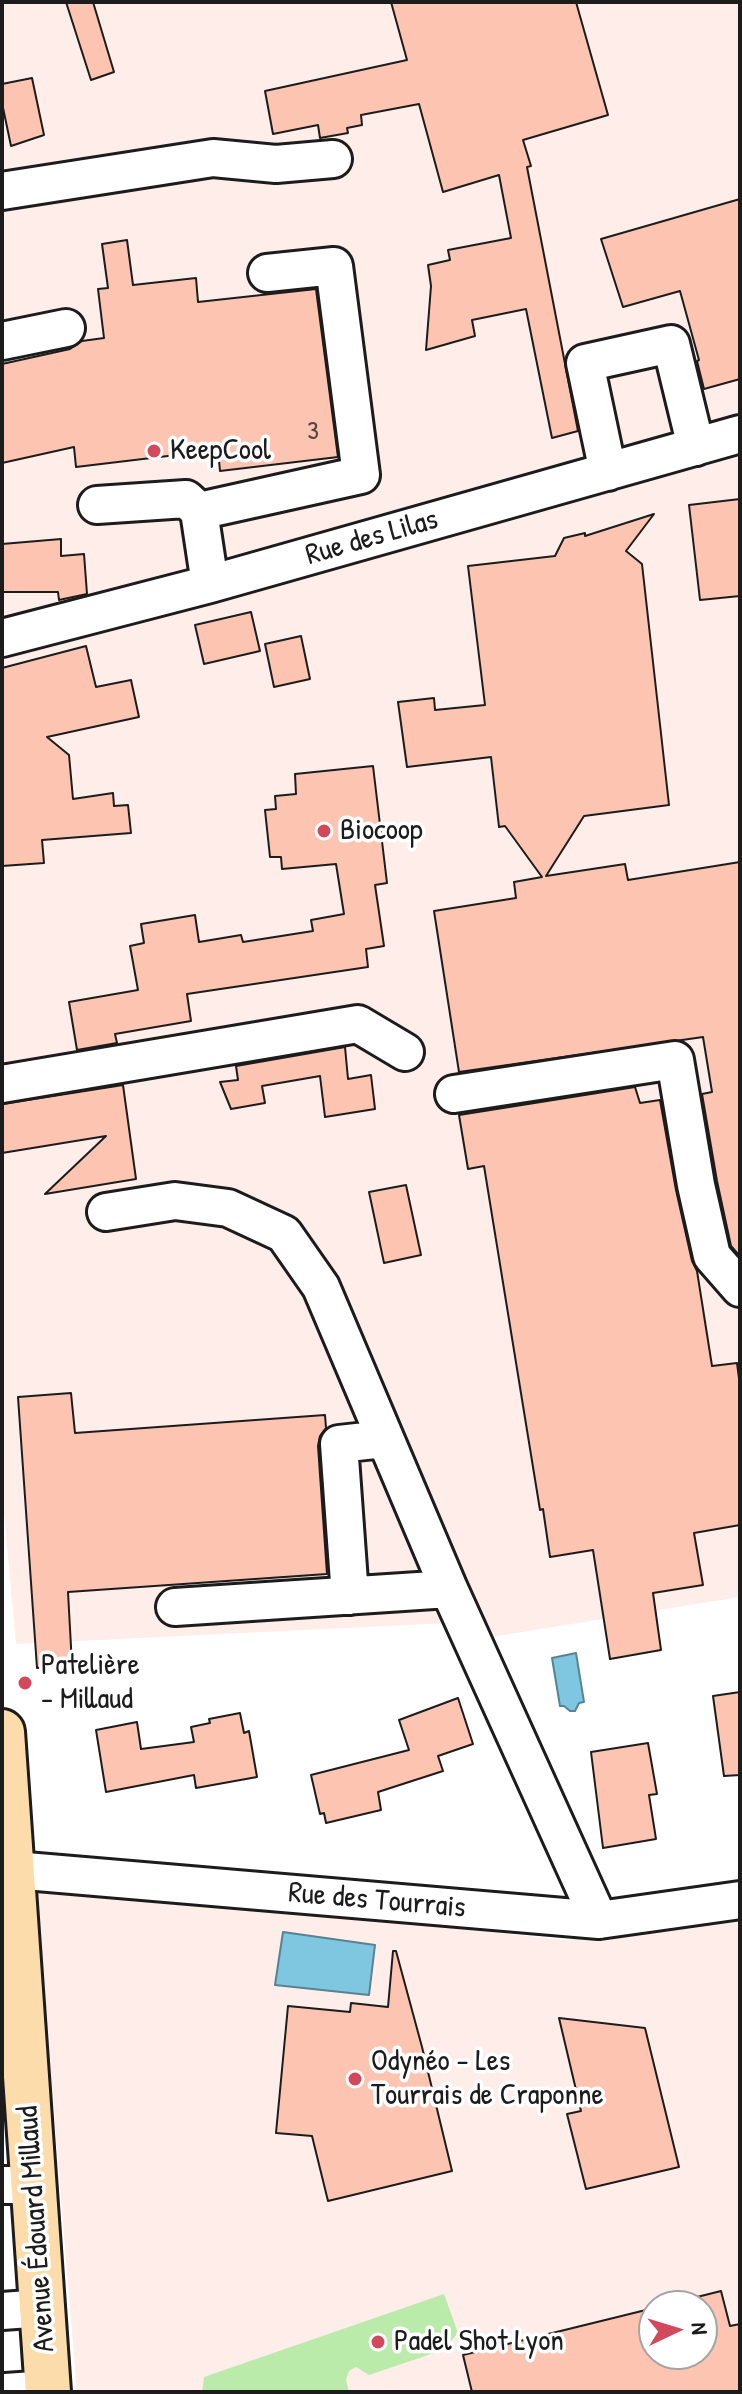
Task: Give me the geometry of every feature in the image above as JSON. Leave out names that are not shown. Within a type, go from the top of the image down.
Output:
[{"type":"main road","name":"Avenue Édouard Millaud","points":[[2,1732],[22,2310],[34,2391]]},
{"type":"street","points":[[2,191],[213,158],[276,164],[333,159]]},
{"type":"street","points":[[199,511],[361,475],[334,266],[267,273]]},
{"type":"street","points":[[2,341],[66,328]]},
{"type":"street","points":[[608,472],[585,363],[671,344],[696,447]]},
{"type":"street","name":"Rue des Lilas","points":[[2,638],[210,584],[740,434]]},
{"type":"street","points":[[97,505],[186,499],[199,511],[210,584]]},
{"type":"street","points":[[2,1084],[358,1024],[405,1052]]},
{"type":"street","points":[[454,1094],[675,1060],[696,1185],[712,1256],[740,1288]]},
{"type":"street","points":[[106,1212],[175,1201],[228,1208],[284,1234],[321,1287],[449,1589],[599,1920]]},
{"type":"street","points":[[350,1596],[339,1444],[384,1439]]},
{"type":"street","points":[[175,1607],[449,1589]]},
{"type":"street","name":"Rue des Tourrais","points":[[8,1870],[599,1920],[740,1900]]},
{"type":"shaded area","points":[[2,2],[740,2],[740,1597],[491,1637],[448,1623],[16,1644],[2,1490]]},
{"type":"shaded area","points":[[35,1885],[567,1940],[740,1909],[740,2392],[77,2392]]},
{"type":"green space","name":"Padel Shot Lyon","points":[[444,2294],[458,2333],[443,2350],[369,2375],[356,2367],[349,2371],[346,2380],[349,2392],[202,2392],[204,2377]]},
{"type":"water","points":[[576,1653],[584,1702],[579,1703],[575,1711],[570,1711],[560,1706],[552,1658]]},
{"type":"water","points":[[283,1932],[375,1945],[369,1995],[275,1985]]},
{"type":"building","points":[[66,2],[93,2],[114,72],[91,80]]},
{"type":"building","points":[[391,2],[576,2],[608,115],[523,140],[531,166],[527,167],[578,431],[552,438],[526,309],[472,320],[475,336],[426,350],[431,286],[428,265],[450,260],[448,250],[511,238],[499,175],[443,192],[419,104],[361,115],[362,125],[347,128],[348,133],[320,138],[318,125],[273,134],[265,91],[407,60]]},
{"type":"building","points":[[32,78],[44,135],[11,146],[2,103],[2,84]]},
{"type":"building","points":[[740,199],[740,379],[704,389],[680,291],[623,307],[601,239]]},
{"type":"building","points":[[127,240],[133,285],[196,278],[198,302],[316,289],[338,457],[220,471],[218,450],[76,467],[74,447],[2,463],[2,364],[70,349],[82,341],[104,338],[98,289],[108,288],[102,244]]},
{"type":"building","points":[[740,499],[740,596],[700,600],[689,505]]},
{"type":"building","points":[[654,514],[626,551],[642,564],[669,805],[584,816],[546,876],[625,864],[628,880],[740,862],[738,1254],[731,1246],[702,1094],[712,1092],[703,1037],[459,1072],[434,911],[516,898],[514,882],[542,877],[505,826],[499,827],[491,757],[407,767],[398,702],[434,698],[435,710],[485,705],[468,566],[555,556],[564,538],[585,533],[585,536]]},
{"type":"building","points":[[61,539],[61,556],[84,554],[87,594],[59,600],[58,592],[2,592],[2,544]]},
{"type":"building","points":[[251,612],[260,651],[204,664],[195,625]]},
{"type":"building","points":[[301,636],[310,679],[274,687],[265,644]]},
{"type":"building","points":[[86,646],[96,687],[131,680],[139,717],[47,737],[69,755],[73,799],[113,793],[114,806],[128,805],[131,833],[42,840],[44,863],[2,866],[2,668]]},
{"type":"building","points":[[373,766],[387,883],[375,885],[384,946],[366,949],[368,967],[187,994],[191,1021],[115,1034],[117,1043],[77,1050],[69,1002],[138,990],[130,946],[144,943],[141,924],[195,915],[199,942],[241,935],[243,942],[313,931],[311,920],[344,914],[336,864],[282,869],[281,857],[270,857],[265,810],[276,809],[275,796],[296,794],[295,774]]},
{"type":"building","points":[[345,1047],[348,1079],[371,1075],[375,1109],[325,1117],[320,1076],[262,1086],[265,1103],[231,1109],[220,1082],[238,1080],[236,1066]]},
{"type":"building","points":[[123,1085],[136,1179],[45,1194],[106,1136],[2,1153],[2,1104]]},
{"type":"building","points":[[635,1087],[640,1103],[660,1100],[676,1190],[697,1271],[712,1366],[737,1363],[740,1386],[740,1525],[694,1533],[703,1585],[653,1593],[661,1650],[610,1659],[593,1550],[550,1557],[484,1166],[468,1169],[459,1115]]},
{"type":"building","points":[[406,1185],[421,1255],[384,1263],[369,1192]]},
{"type":"building","points":[[71,1393],[75,1433],[325,1415],[326,1428],[318,1446],[327,1574],[68,1592],[72,1665],[37,1668],[18,1397]]},
{"type":"building","points":[[740,1692],[740,1775],[724,1776],[713,1696]]},
{"type":"building","points":[[458,1698],[473,1744],[438,1756],[443,1771],[378,1792],[381,1810],[326,1823],[324,1813],[320,1814],[311,1775],[409,1750],[399,1720]]},
{"type":"building","points":[[240,1713],[244,1733],[249,1731],[257,1777],[196,1788],[194,1775],[106,1792],[96,1730],[137,1722],[141,1749],[194,1742],[191,1727],[210,1723],[209,1719]]},
{"type":"building","points":[[648,1743],[657,1794],[649,1795],[656,1839],[603,1848],[591,1752]]},
{"type":"building","name":"Odynéo - Les Tourrais de Craponne","points":[[393,1951],[396,1951],[422,2047],[452,2171],[328,2201],[312,2136],[276,2133],[288,2006],[350,2012],[351,2003],[388,2007]]},
{"type":"building","points":[[559,2018],[645,2028],[679,2167],[586,2189],[567,2114],[581,2111]]},
{"type":"building","points":[[721,2291],[730,2326],[740,2324],[740,2392],[472,2392],[463,2355],[638,2312],[638,2370],[718,2370],[718,2292]]},
{"type":"place","name":"KeepCool","points":[[154,451]]},
{"type":"place","name":"Biocoop","points":[[324,831]]},
{"type":"place","name":"Patelière - Millaud","points":[[25,1683]]},
{"type":"place","name":"Odynéo - Les Tourrais de Craponne","points":[[355,2079]]},
{"type":"place","name":"Padel Shot Lyon","points":[[378,2342]]}]
